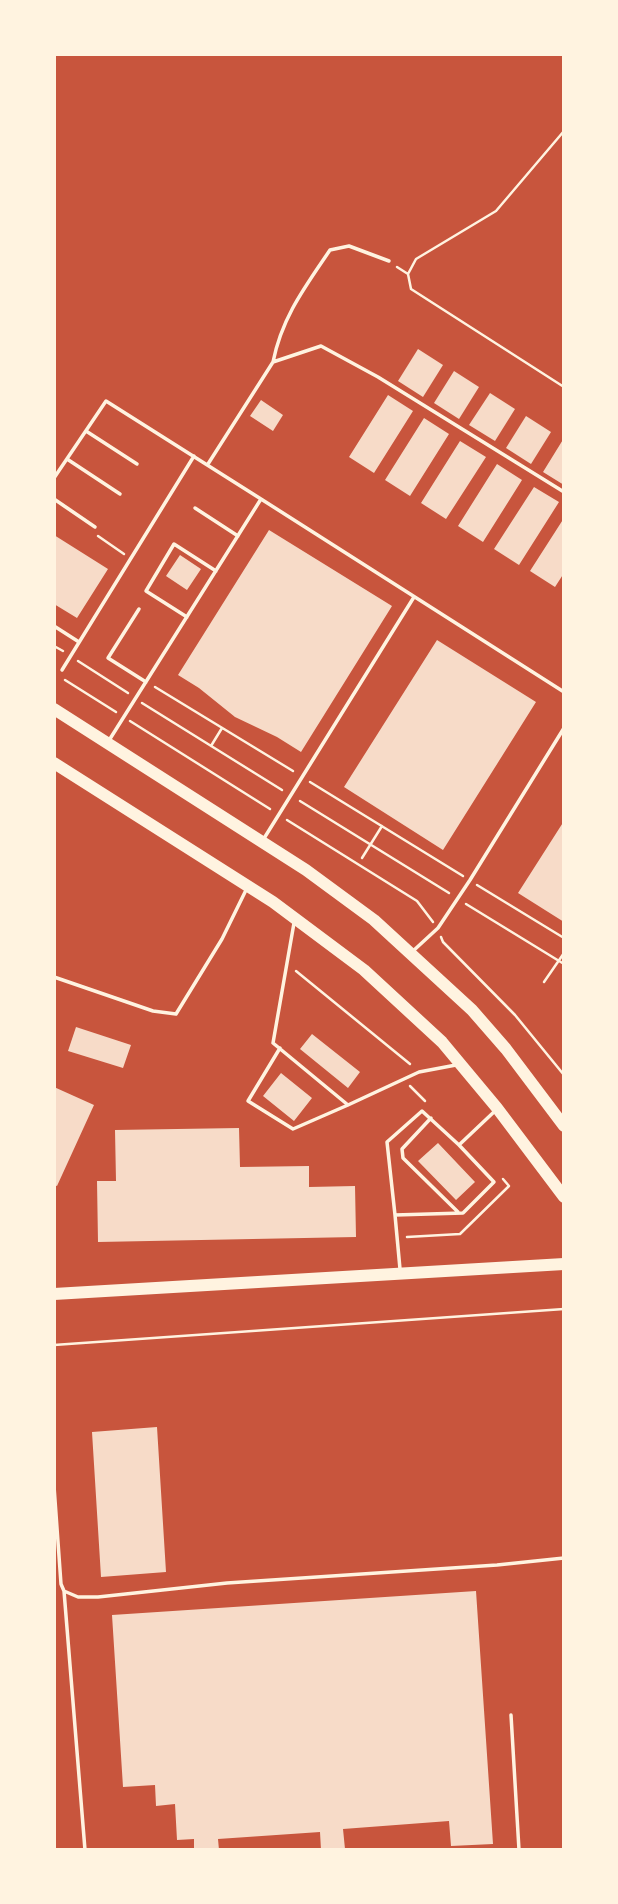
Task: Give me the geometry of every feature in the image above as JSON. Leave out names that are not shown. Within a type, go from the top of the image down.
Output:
[{"type":"main road","points":[[54,709],[346,898],[411,952],[489,1030],[564,1126]]},
{"type":"main road","points":[[54,763],[295,917],[381,984],[424,1024],[461,1064],[564,1197]]},
{"type":"main road","points":[[54,1294],[564,1264]]},
{"type":"lane","points":[[208,464],[273,362],[277,342],[292,306],[330,250],[349,246],[389,261]]},
{"type":"lane","points":[[273,362],[321,346],[378,377],[564,492]]},
{"type":"lane","points":[[54,478],[106,401],[564,692]]},
{"type":"lane","points":[[86,431],[137,464]]},
{"type":"lane","points":[[62,670],[194,456]]},
{"type":"lane","points":[[67,459],[120,494]]},
{"type":"lane","points":[[54,499],[96,527]]},
{"type":"lane","points":[[107,743],[261,499]]},
{"type":"lane","points":[[195,508],[238,536]]},
{"type":"lane","points":[[187,617],[146,591],[174,544],[216,571]]},
{"type":"lane","points":[[262,842],[415,597]]},
{"type":"lane","points":[[139,609],[108,658],[146,682]]},
{"type":"lane","points":[[54,626],[79,642]]},
{"type":"lane","points":[[411,952],[438,928],[458,899],[564,728]]},
{"type":"lane","points":[[54,977],[153,1011],[176,1014],[222,939],[248,886]]},
{"type":"lane","points":[[295,917],[273,1043],[348,1105]]},
{"type":"lane","points":[[280,1048],[248,1101],[293,1129],[419,1072],[461,1064]]},
{"type":"lane","points":[[459,1145],[497,1108]]},
{"type":"lane","points":[[395,1215],[463,1213],[494,1182],[422,1111],[387,1142],[400,1273]]},
{"type":"lane","points":[[431,1118],[402,1149],[403,1158],[459,1213]]},
{"type":"lane","points":[[54,1486],[85,1850]]},
{"type":"lane","points":[[64,1591],[78,1597],[98,1597],[241,1581],[497,1565],[564,1558]]},
{"type":"lane","points":[[511,1715],[519,1850]]},
{"type":"path","points":[[564,131],[496,211],[416,259],[408,274],[411,289],[564,387]]},
{"type":"path","points":[[389,261],[408,274]]},
{"type":"path","points":[[96,527],[92,532],[131,558]]},
{"type":"path","points":[[54,646],[564,964]]},
{"type":"path","points":[[66,681],[417,901],[438,928],[443,942],[541,1044],[564,1075]]},
{"type":"path","points":[[146,682],[564,938]]},
{"type":"path","points":[[211,746],[222,728]]},
{"type":"path","points":[[362,858],[382,826]]},
{"type":"path","points":[[544,982],[564,953]]},
{"type":"path","points":[[288,965],[419,1072]]},
{"type":"path","points":[[54,1345],[564,1309]]},
{"type":"building","points":[[418,349],[443,365],[423,397],[398,381]]},
{"type":"building","points":[[454,371],[479,387],[459,419],[434,403]]},
{"type":"building","points":[[490,393],[515,409],[495,441],[469,425]]},
{"type":"building","points":[[388,395],[413,411],[374,473],[349,457]]},
{"type":"building","points":[[261,400],[283,415],[273,431],[250,416]]},
{"type":"building","points":[[526,416],[551,432],[531,464],[506,448]]},
{"type":"building","points":[[424,418],[449,434],[410,496],[385,480]]},
{"type":"building","points":[[564,438],[564,485],[543,472]]},
{"type":"building","points":[[460,441],[486,457],[446,519],[421,503]]},
{"type":"building","points":[[497,464],[522,480],[483,542],[458,526]]},
{"type":"building","points":[[534,487],[559,502],[519,565],[494,549]]},
{"type":"building","points":[[564,518],[564,573],[555,587],[530,571]]},
{"type":"building","points":[[269,530],[392,606],[301,752],[235,717],[178,675]]},
{"type":"building","points":[[54,535],[108,569],[77,618],[54,604]]},
{"type":"building","points":[[180,555],[201,569],[187,590],[166,576]]},
{"type":"building","points":[[437,640],[536,702],[443,850],[344,787]]},
{"type":"building","points":[[564,821],[564,922],[518,893]]},
{"type":"building","points":[[76,1027],[131,1045],[123,1068],[68,1051]]},
{"type":"building","points":[[312,1034],[360,1072],[348,1088],[300,1049]]},
{"type":"building","points":[[281,1073],[312,1098],[294,1121],[263,1096]]},
{"type":"building","points":[[54,1087],[94,1105],[57,1186],[54,1185]]},
{"type":"building","points":[[239,1128],[240,1167],[309,1166],[309,1187],[355,1186],[356,1237],[98,1242],[97,1181],[116,1181],[115,1130]]},
{"type":"building","points":[[438,1143],[475,1182],[456,1200],[418,1161]]},
{"type":"building","points":[[157,1427],[166,1572],[101,1577],[92,1432]]},
{"type":"building","points":[[476,1591],[493,1844],[451,1846],[449,1821],[343,1829],[345,1849],[321,1850],[320,1832],[218,1839],[219,1850],[194,1850],[194,1839],[177,1840],[175,1804],[156,1806],[155,1785],[123,1787],[112,1615]]}]
